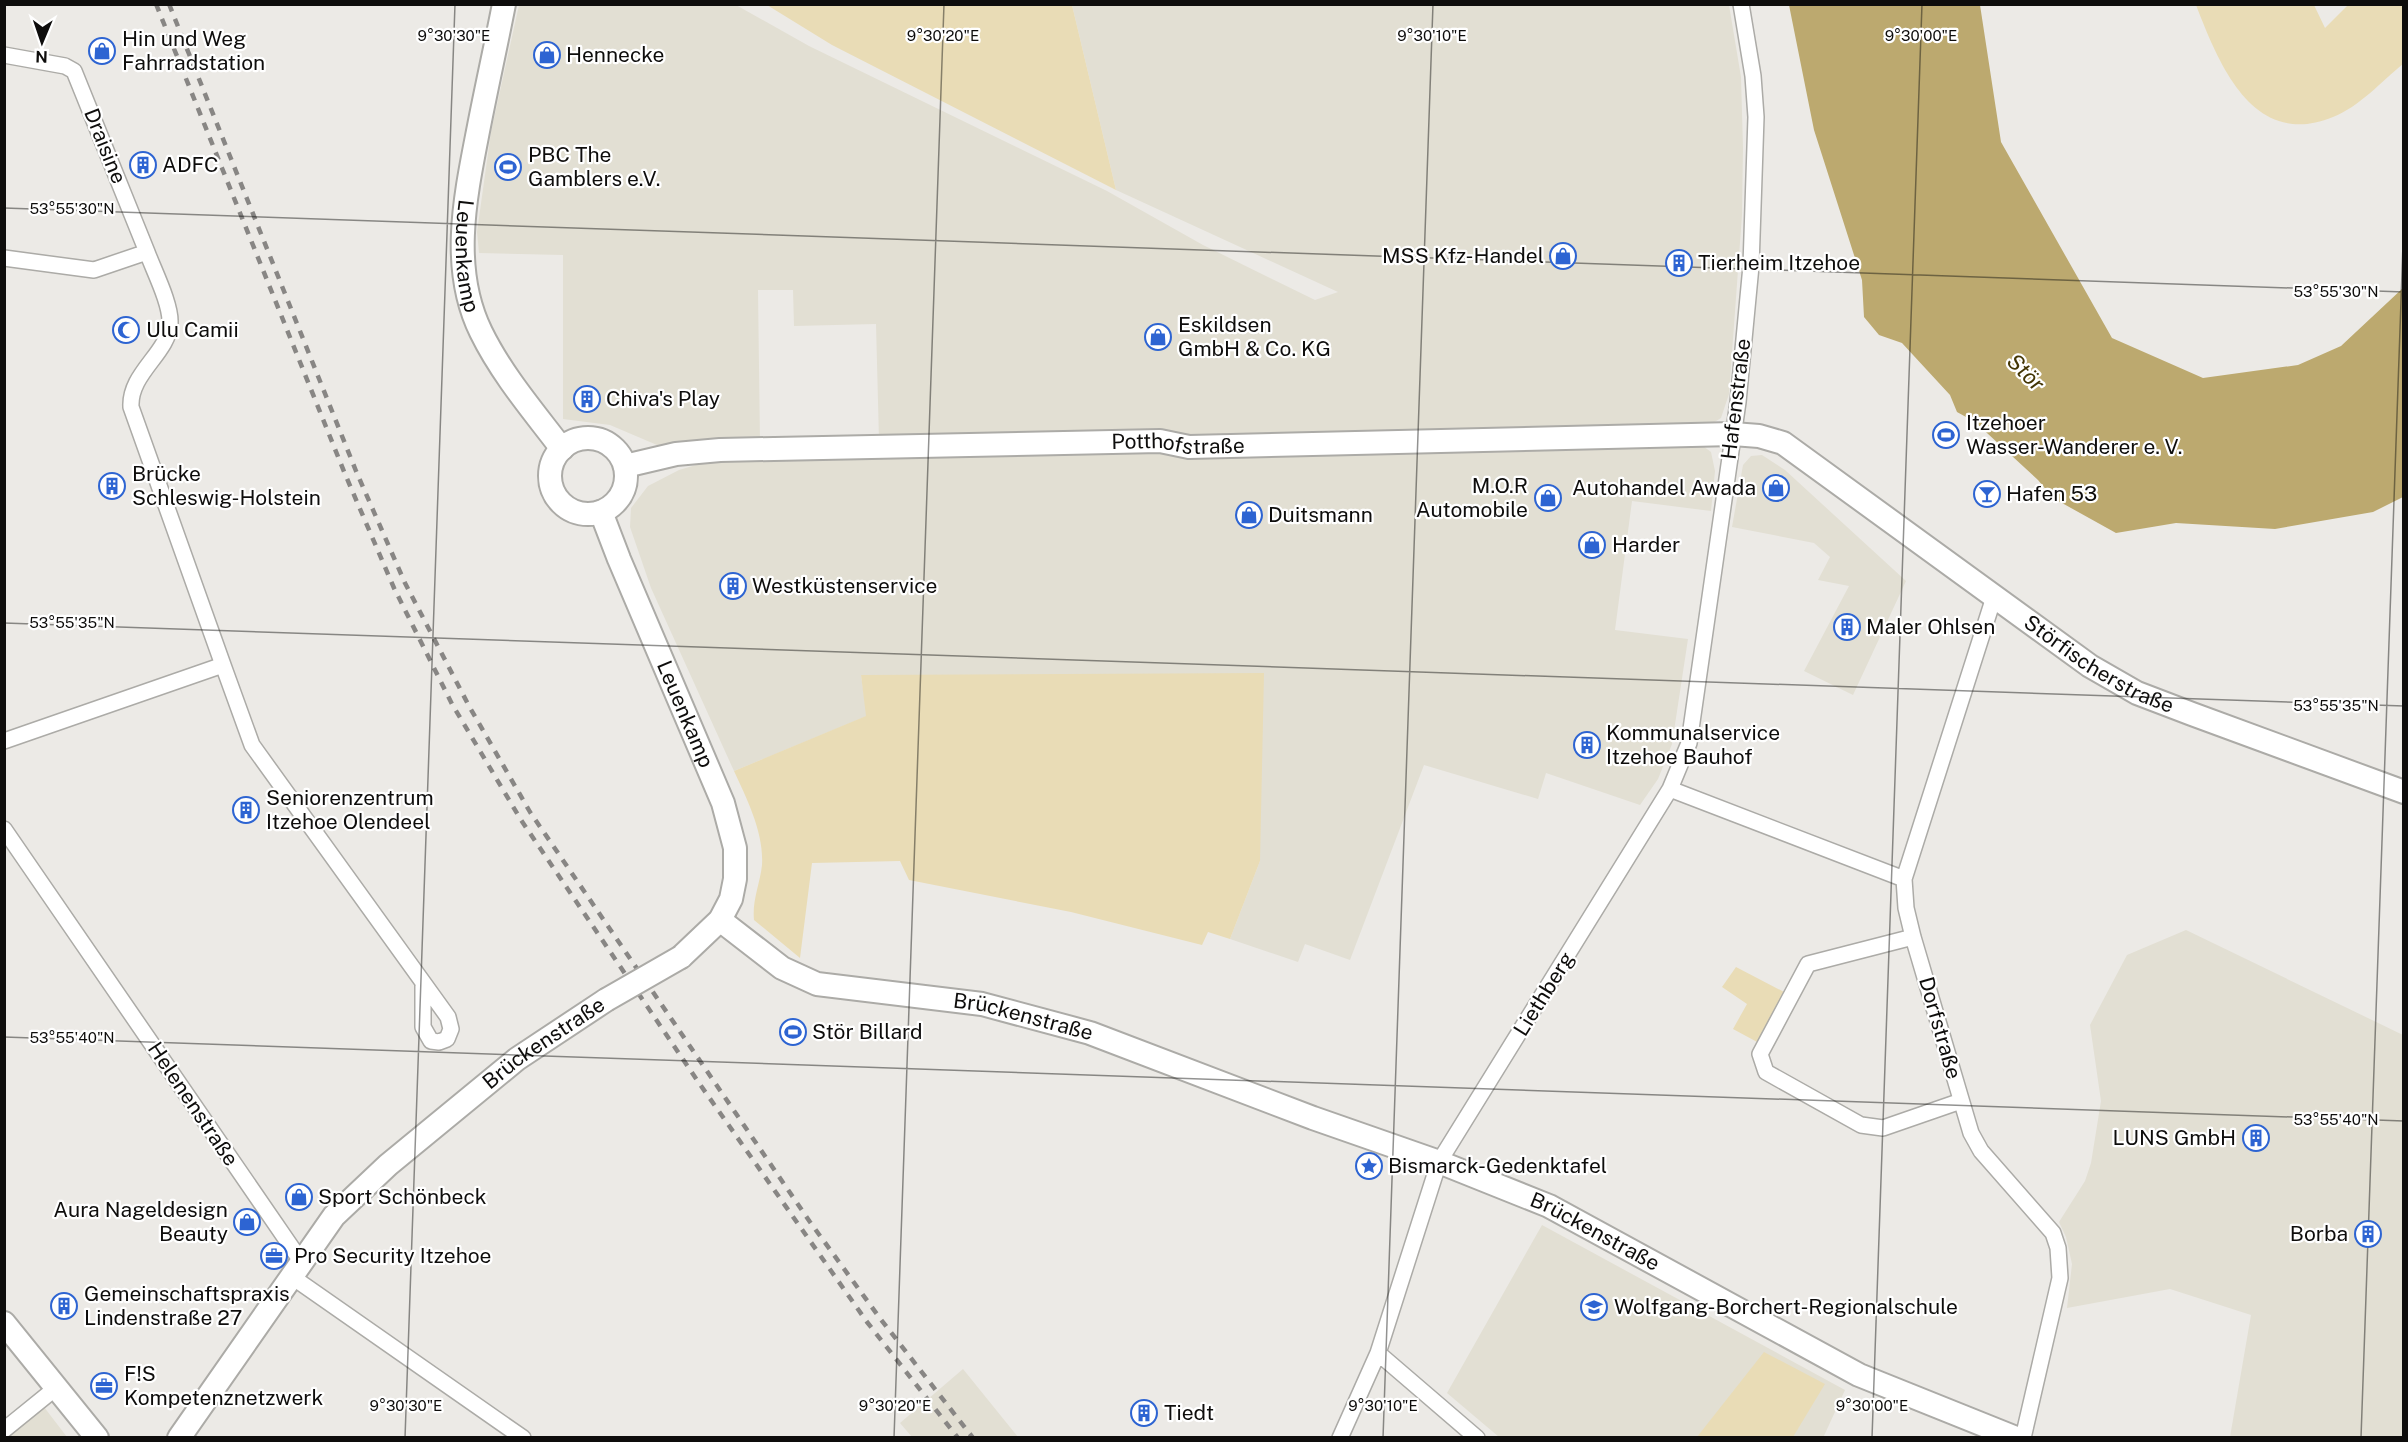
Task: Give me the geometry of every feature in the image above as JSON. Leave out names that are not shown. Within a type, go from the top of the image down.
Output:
[{"type":"street","name":"Leuenkamp","points":[[504,4],[466,192],[462,225],[464,262],[468,291],[481,331],[504,371],[562,449]]},
{"type":"street","name":"Hafenstraße","points":[[1670,789],[1689,742],[1733,434],[1751,266],[1755,180],[1755,96],[1741,4]]},
{"type":"street","name":"Draisine","points":[[4,55],[65,66],[74,71],[80,82],[169,312],[168,334],[135,384],[131,407],[252,745],[423,986]]},
{"type":"street","points":[[4,258],[94,270],[147,252]]},
{"type":"street","name":"Potthofstraße","points":[[625,466],[696,451],[1161,441],[1189,447],[1733,434]]},
{"type":"street","name":"Störfischerstraße","points":[[1733,434],[1759,436],[1783,443],[2079,660],[2137,693],[2403,792]]},
{"type":"street","points":[[579,440],[598,440],[615,449],[625,466],[626,480],[622,494],[614,504],[601,512],[579,513],[560,501],[551,480],[551,469],[562,449],[579,440]]},
{"type":"street","name":"Leuenkamp","points":[[601,512],[705,759],[731,828],[735,849],[735,879],[731,899],[720,920]]},
{"type":"street","name":"Dorfstraße","points":[[1994,597],[1904,879],[1906,908],[1913,937],[1971,1133],[1981,1151],[2053,1233],[2058,1248],[2061,1264],[2058,1291],[2023,1437]]},
{"type":"street","points":[[4,741],[223,665]]},
{"type":"street","points":[[1670,789],[1904,879]]},
{"type":"street","name":"Liethberg","points":[[1340,1437],[1378,1353],[1439,1162],[1670,789]]},
{"type":"street","name":"Helenenstraße","points":[[4,829],[296,1268]]},
{"type":"street","name":"Brückenstraße","points":[[179,1437],[334,1216],[388,1165],[517,1059],[606,1000],[681,957],[720,920],[782,968],[818,984],[982,1004],[1090,1033],[1327,1124],[1439,1162],[1549,1206],[1859,1375],[2016,1437]]},
{"type":"street","points":[[1913,937],[1809,964],[1760,1054],[1762,1063],[1766,1071],[1861,1125],[1872,1128],[1883,1128],[1961,1101]]},
{"type":"street","points":[[296,1268],[523,1437]]},
{"type":"street","points":[[4,1323],[97,1437]]},
{"type":"street","points":[[1378,1353],[1478,1437]]},
{"type":"street","points":[[4,1430],[57,1387]]},
{"type":"shaded area","points":[[519,5],[736,5],[809,46],[1107,191],[1203,245],[1315,300],[1338,292],[1116,190],[1072,5],[1729,5],[1741,77],[1743,148],[1742,215],[1729,394],[1721,418],[1708,426],[1189,439],[879,440],[876,324],[794,326],[793,290],[758,290],[760,443],[657,445],[610,425],[563,419],[563,255],[479,253],[477,232],[491,132]]},
{"type":"shaded area","points":[[767,5],[1072,5],[1116,190],[832,45]]},
{"type":"shaded area","points":[[2196,5],[2314,5],[2325,28],[2348,5],[2403,5],[2403,64],[2343,113],[2305,124],[2281,122],[2261,112],[2243,96],[2228,75],[2216,52]]},
{"type":"shaded area","points":[[1699,443],[1711,452],[1715,471],[1711,511],[1632,501],[1615,630],[1688,639],[1672,744],[1658,779],[1640,805],[1546,773],[1538,799],[1424,765],[1350,960],[1305,944],[1298,962],[1230,939],[1260,861],[861,675],[867,716],[734,771],[651,588],[630,527],[631,508],[648,486],[679,470],[723,457]]},
{"type":"shaded area","points":[[1762,455],[1785,470],[1906,581],[1853,695],[1804,671],[1849,586],[1818,580],[1830,557],[1814,543],[1732,527],[1743,465],[1751,456]]},
{"type":"shaded area","points":[[1264,673],[1260,861],[1230,939],[1208,932],[1202,945],[1071,912],[909,880],[900,861],[812,863],[800,958],[754,920],[762,853],[754,816],[734,771],[866,716],[861,675]]},
{"type":"shaded area","points":[[2186,930],[2403,1035],[2403,1437],[2230,1437],[2251,1315],[2170,1289],[2067,1308],[2072,1264],[2066,1237],[2059,1222],[2085,1181],[2091,1163],[2101,1101],[2090,1025],[2127,955]]},
{"type":"shaded area","points":[[1736,967],[1786,993],[1759,1043],[1733,1029],[1747,1004],[1722,987]]},
{"type":"shaded area","name":"Wolfgang-Borchert-Regionalschule","points":[[1542,1225],[1845,1390],[1823,1438],[1499,1437],[1447,1393]]},
{"type":"shaded area","points":[[1764,1352],[1825,1384],[1793,1437],[1697,1437]]},
{"type":"shaded area","points":[[963,1369],[1018,1437],[912,1437],[900,1423]]},
{"type":"shaded area","points":[[44,1407],[67,1437],[6,1438]]},
{"type":"water","name":"Stör","points":[[1789,5],[1980,5],[2001,142],[2112,338],[2203,378],[2298,365],[2341,346],[2403,288],[2403,497],[2373,512],[2275,529],[2176,523],[2116,533],[2053,498],[2038,480],[1975,422],[1957,412],[1950,395],[1902,343],[1879,335],[1864,317],[1862,280],[1814,130]]},
{"type":"railway","points":[[156,4],[345,474],[394,588],[452,704],[521,820],[699,1083],[867,1322],[958,1438]]},
{"type":"railway","points":[[169,4],[356,471],[405,583],[469,706],[530,812],[810,1222],[879,1317],[973,1438]]},
{"type":"place","name":"Hin und Weg Fahrradstation","points":[[102,51]]},
{"type":"place","name":"Hennecke","points":[[547,55]]},
{"type":"place","name":"ADFC","points":[[143,165]]},
{"type":"place","name":"PBC The Gamblers e.V.","points":[[508,167]]},
{"type":"place","name":"MSS Kfz-Handel","points":[[1563,256]]},
{"type":"place","name":"Tierheim Itzehoe","points":[[1679,263]]},
{"type":"place","name":"Ulu Camii","points":[[126,330]]},
{"type":"place","name":"Eskildsen GmbH & Co. KG","points":[[1158,337]]},
{"type":"place","name":"Chiva's Play","points":[[587,399]]},
{"type":"place","name":"Itzehoer Wasser-Wanderer e. V.","points":[[1946,435]]},
{"type":"place","name":"Brücke Schleswig-Holstein","points":[[112,486]]},
{"type":"place","name":"Autohandel Awada","points":[[1776,488]]},
{"type":"place","name":"Hafen 53","points":[[1987,494]]},
{"type":"place","name":"M.O.R Automobile","points":[[1548,498]]},
{"type":"place","name":"Duitsmann","points":[[1249,515]]},
{"type":"place","name":"Harder","points":[[1592,545]]},
{"type":"place","name":"Westküstenservice","points":[[733,586]]},
{"type":"place","name":"Maler Ohlsen","points":[[1847,627]]},
{"type":"place","name":"Kommunalservice Itzehoe Bauhof","points":[[1587,745]]},
{"type":"place","name":"Seniorenzentrum Itzehoe Olendeel","points":[[246,810]]},
{"type":"place","name":"Stör Billard","points":[[793,1032]]},
{"type":"place","name":"LUNS GmbH","points":[[2256,1138]]},
{"type":"place","name":"Bismarck-Gedenktafel","points":[[1369,1166]]},
{"type":"place","name":"Sport Schönbeck","points":[[299,1197]]},
{"type":"place","name":"Aura Nageldesign Beauty","points":[[247,1222]]},
{"type":"place","name":"Borba","points":[[2368,1234]]},
{"type":"place","name":"Pro Security Itzehoe","points":[[274,1256]]},
{"type":"place","name":"Gemeinschaftspraxis Lindenstraße 27","points":[[64,1306]]},
{"type":"place","name":"Wolfgang-Borchert-Regionalschule","points":[[1594,1307]]},
{"type":"place","name":"F!S Kompetenznetzwerk","points":[[104,1386]]},
{"type":"place","name":"Tiedt","points":[[1144,1413]]}]
